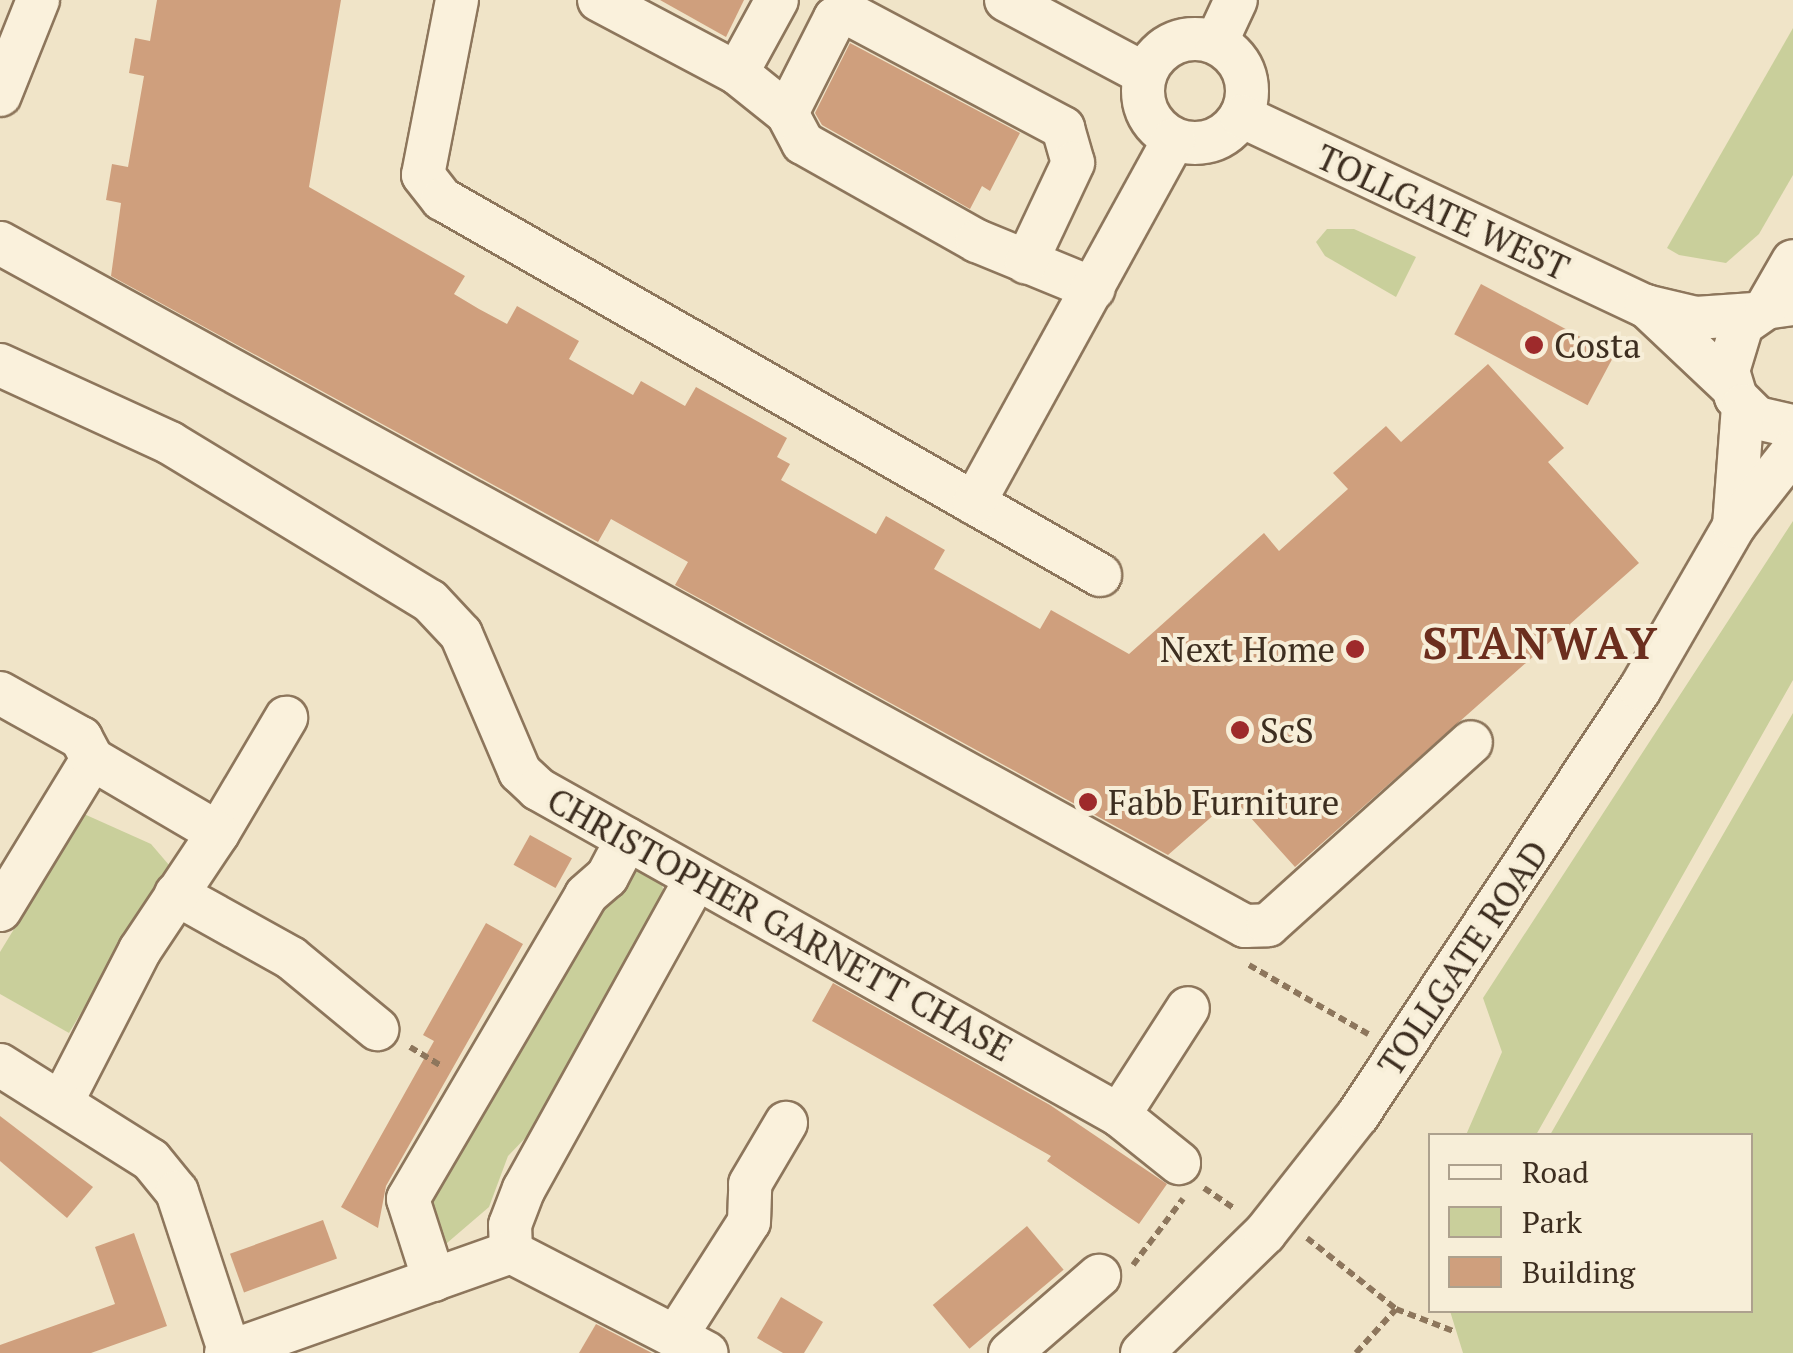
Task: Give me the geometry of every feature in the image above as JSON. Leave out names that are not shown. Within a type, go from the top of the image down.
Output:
[{"type":"street","points":[[0,95],[38,0]]},
{"type":"street","points":[[457,0],[422,175],[442,199],[1100,575]]},
{"type":"street","points":[[599,0],[737,73],[787,113],[803,143],[1026,263],[1094,289]]},
{"type":"street","points":[[737,73],[777,0]]},
{"type":"street","points":[[1006,0],[1145,74]]},
{"type":"street","points":[[1216,43],[1236,0]]},
{"type":"street","points":[[787,113],[835,18],[858,14],[1063,128],[1073,163],[1026,263]]},
{"type":"street","points":[[1182,40],[1216,43],[1244,74],[1241,116],[1212,140],[1174,139],[1147,112],[1145,74],[1182,40]]},
{"type":"street","name":"TOLLGATE WEST","points":[[1241,116],[1645,306],[1696,318],[1771,308]]},
{"type":"street","points":[[974,504],[1174,139]]},
{"type":"street","points":[[0,243],[1245,926],[1268,925],[1472,742]]},
{"type":"street","name":"TOLLGATE ROAD","points":[[1734,526],[1737,396],[1733,339],[1771,308],[1793,261]]},
{"type":"street","name":"TOLLGATE WEST","points":[[1645,306],[1737,396]]},
{"type":"street","name":"CHRISTOPHER GARNETT CHASE","points":[[0,365],[170,443],[430,601],[461,634],[520,772],[696,879],[1120,1115],[1179,1162]]},
{"type":"street","points":[[1737,396],[1757,418],[1793,426]]},
{"type":"street","name":"TOLLGATE ROAD","points":[[1142,1353],[1260,1214],[1358,1115],[1527,862],[1734,526],[1793,450]]},
{"type":"street","points":[[0,693],[81,738],[92,759],[218,833]]},
{"type":"street","points":[[62,1102],[140,950],[218,833],[286,718]]},
{"type":"street","points":[[0,910],[92,759]]},
{"type":"street","points":[[434,1280],[408,1199],[586,895],[607,877],[627,839]]},
{"type":"street","points":[[511,1252],[510,1225],[524,1189],[696,879]]},
{"type":"street","points":[[176,894],[291,958],[377,1029]]},
{"type":"street","points":[[1120,1115],[1159,1064],[1188,1008]]},
{"type":"street","points":[[0,1065],[152,1160],[177,1192],[228,1353],[511,1252],[692,1345],[749,1222],[750,1184],[786,1123]]},
{"type":"street","points":[[1010,1353],[1099,1276]]},
{"type":"path","points":[[1211,1192],[1260,1214],[1396,1310],[1456,1332]]},
{"type":"path","points":[[1356,1353],[1396,1310]]},
{"type":"green space","points":[[1793,28],[1793,175],[1759,234],[1726,263],[1679,255],[1667,248]]},
{"type":"green space","points":[[1327,229],[1354,229],[1416,257],[1396,297],[1325,256],[1316,242]]},
{"type":"green space","points":[[1793,521],[1793,680],[1537,1133],[1467,1133],[1502,1052],[1483,998]]},
{"type":"green space","points":[[1793,713],[1793,1353],[1463,1353],[1451,1313],[1753,1313],[1753,1133],[1551,1133]]},
{"type":"green space","points":[[84,814],[151,844],[169,865],[69,1033],[0,994],[0,952]]},
{"type":"green space","points":[[631,861],[661,881],[664,893],[532,1131],[508,1156],[489,1207],[440,1249],[426,1195]]},
{"type":"building","points":[[157,0],[341,0],[309,187],[465,276],[454,294],[479,309],[507,324],[517,306],[579,341],[569,359],[633,395],[641,381],[685,406],[696,387],[787,438],[777,457],[790,464],[781,480],[876,534],[886,516],[945,550],[934,569],[1040,629],[1051,610],[1129,654],[1264,533],[1279,551],[1348,489],[1333,473],[1386,426],[1401,442],[1488,364],[1564,448],[1548,462],[1639,563],[1295,867],[1233,798],[1168,855],[675,585],[688,562],[611,519],[598,542],[111,276],[121,203],[106,200],[112,164],[128,167],[144,76],[129,73],[135,38],[150,41]]},
{"type":"building","points":[[660,0],[744,0],[726,37]]},
{"type":"building","points":[[850,43],[1020,133],[990,191],[982,186],[970,209],[822,125],[815,113]]},
{"type":"building","name":"Costa","points":[[1481,284],[1614,355],[1588,405],[1454,334]]},
{"type":"building","points":[[530,835],[572,858],[555,888],[514,865]]},
{"type":"building","points":[[486,923],[523,944],[386,1186],[378,1228],[341,1207],[434,1041],[423,1035]]},
{"type":"building","points":[[833,983],[1050,1105],[1167,1184],[1139,1224],[1047,1161],[1051,1156],[812,1021]]},
{"type":"building","points":[[0,1116],[93,1187],[67,1218],[0,1161]]},
{"type":"building","points":[[323,1220],[337,1259],[244,1292],[230,1254]]},
{"type":"building","points":[[1027,1226],[1064,1270],[969,1349],[933,1305]]},
{"type":"building","points":[[134,1233],[167,1326],[91,1353],[0,1353],[0,1345],[115,1304],[95,1247]]},
{"type":"building","points":[[781,1297],[823,1322],[804,1353],[783,1353],[757,1338]]},
{"type":"building","points":[[596,1324],[652,1353],[579,1353]]},
{"type":"place","name":"Costa","points":[[1534,345]]},
{"type":"place","name":"Next Home","points":[[1355,649]]},
{"type":"place","name":"ScS","points":[[1240,730]]},
{"type":"place","name":"Fabb Furniture","points":[[1088,802]]},
{"type":"district","name":"STANWAY","points":[[1541,643]]}]
